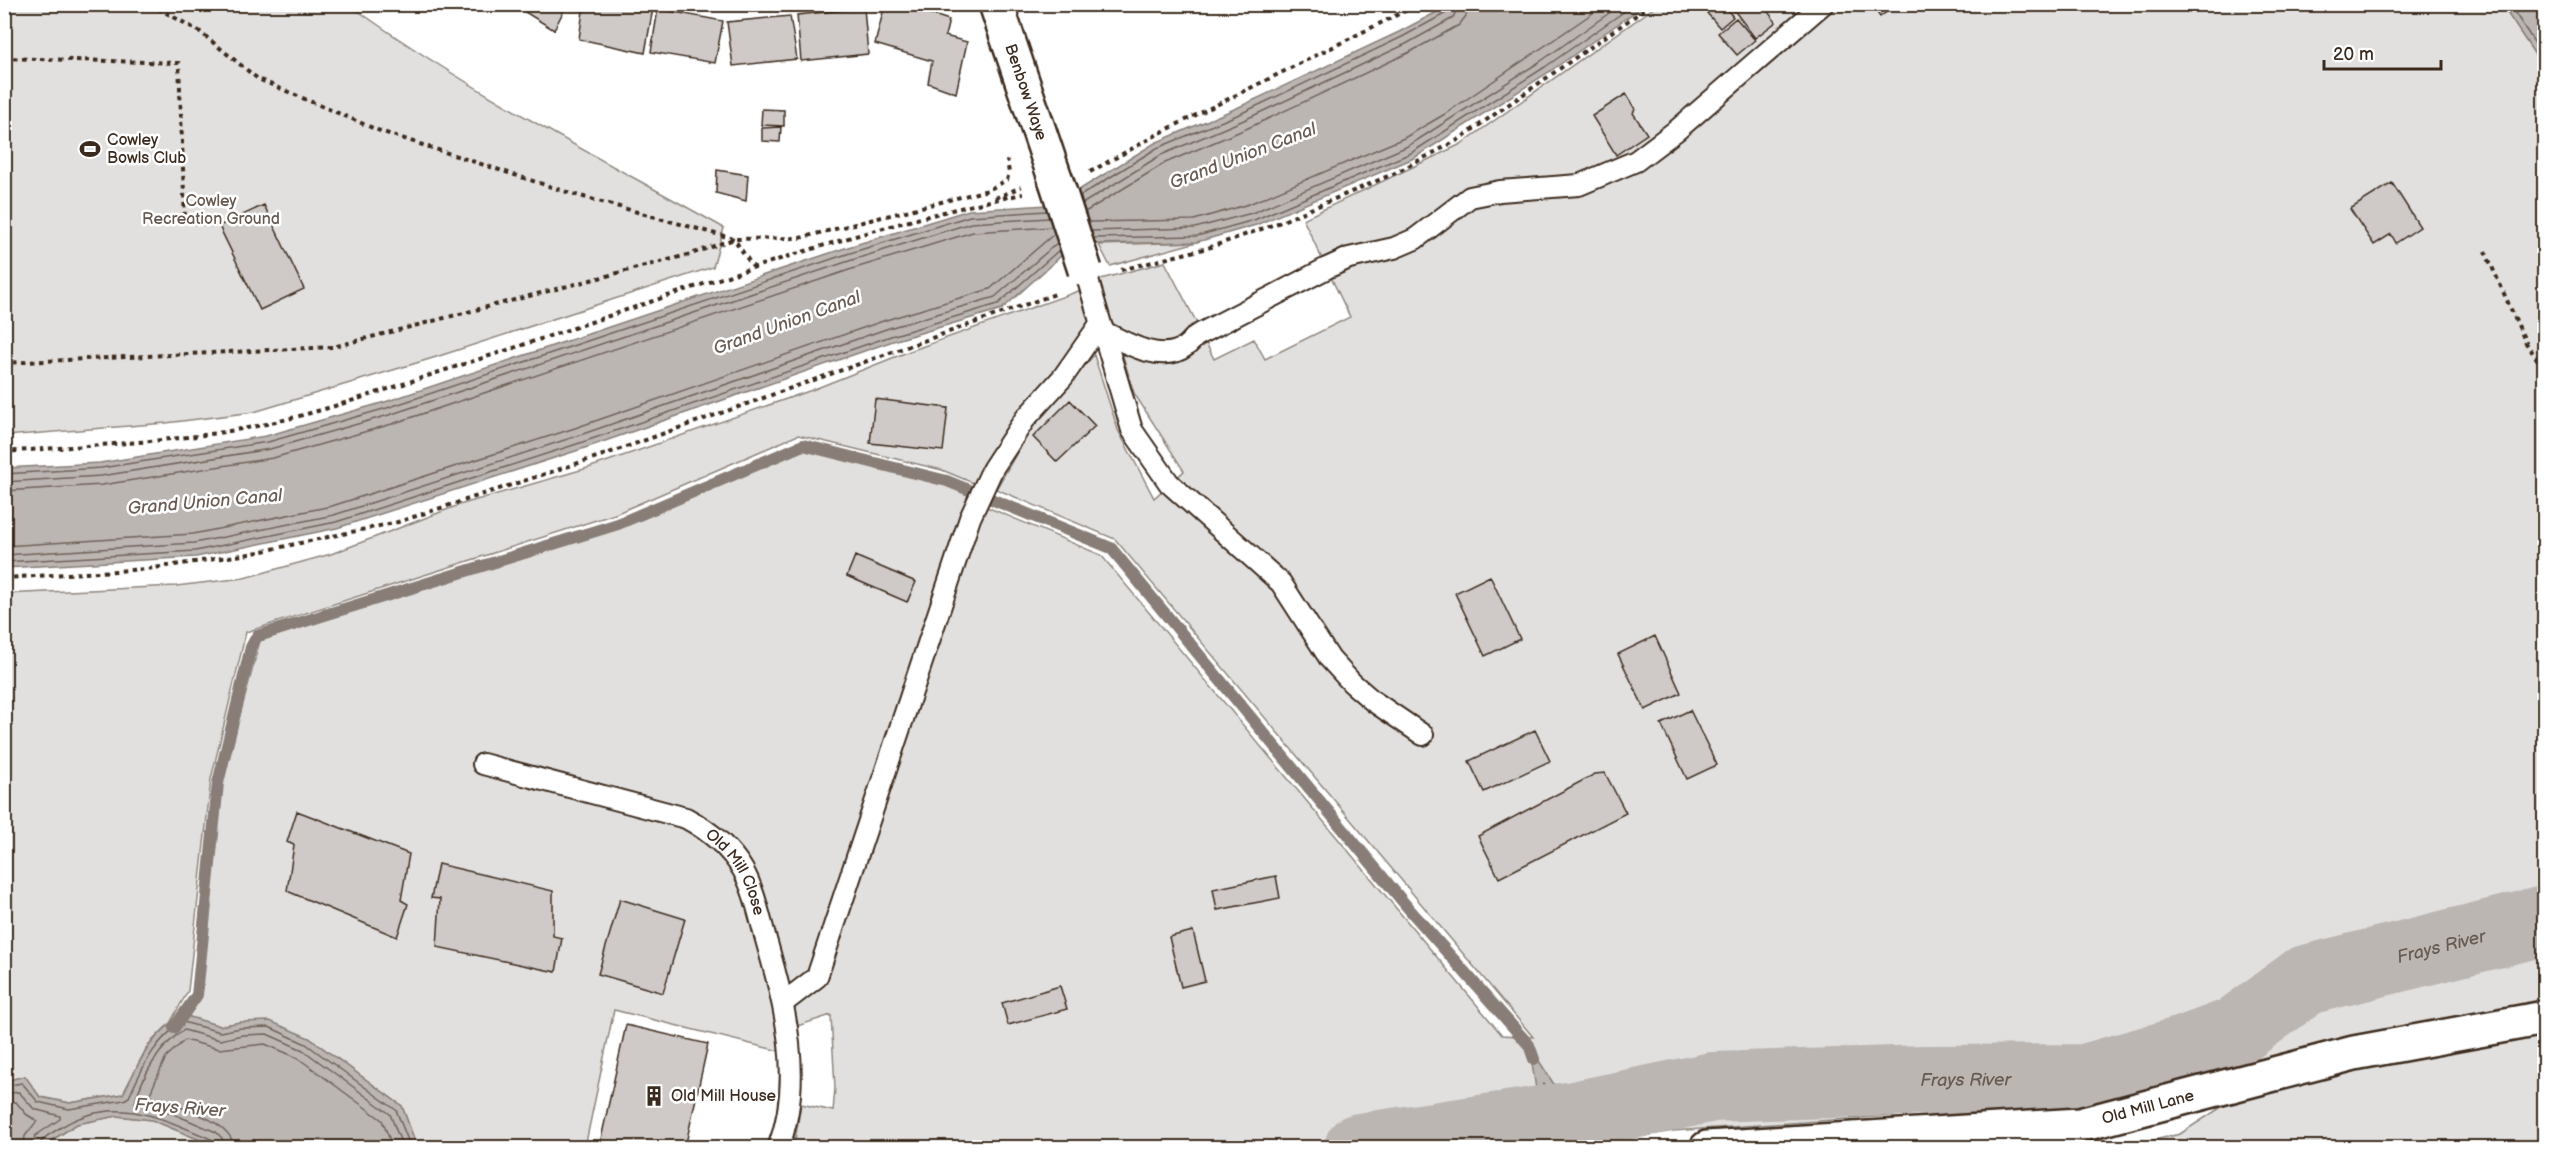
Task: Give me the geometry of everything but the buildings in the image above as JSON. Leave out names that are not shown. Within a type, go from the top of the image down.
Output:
[{"type":"street","name":"Benbow Waye","points":[[996,4],[1056,184],[1095,276]]},
{"type":"street","name":"Old Mill Lane","points":[[1707,1148],[2080,1125],[2354,1053],[2544,1018]]},
{"type":"lane","points":[[1101,327],[1132,346],[1148,351],[1179,350],[1196,336],[1327,268],[1349,258],[1394,248],[1415,239],[1470,197],[1579,185],[1608,175],[1636,161],[1677,130],[1823,4]]},
{"type":"lane","points":[[1095,276],[1101,327],[1132,430],[1169,483],[1281,583],[1330,659],[1352,683],[1373,701],[1423,735]]},
{"type":"lane","points":[[783,1003],[817,977],[970,518],[993,468],[1025,418],[1063,377],[1101,327]]},
{"type":"lane","name":"Old Mill Close","points":[[483,764],[686,818],[708,832],[728,850],[744,872],[754,896],[783,1003],[789,1037],[790,1078],[787,1120],[778,1148]]},
{"type":"path","points":[[150,4],[199,31],[258,78],[380,131],[573,194],[734,239],[800,238],[988,190]]},
{"type":"path","points":[[4,452],[167,440],[254,427],[433,374],[753,267],[970,205],[1056,184],[1419,4]]},
{"type":"path","points":[[4,578],[147,569],[249,554],[398,522],[606,454],[1095,276],[1210,247],[1278,223],[1393,174],[1458,140],[1652,4]]},
{"type":"path","points":[[4,58],[179,63],[185,221],[214,225]]},
{"type":"path","points":[[734,239],[753,267]]},
{"type":"path","points":[[4,363],[333,347],[691,254],[734,239]]},
{"type":"path","points":[[2485,251],[2526,343],[2544,369]]},
{"type":"green space","name":"Cowley Recreation Ground","points":[[5,5],[350,5],[440,66],[581,149],[724,228],[713,267],[433,358],[254,412],[166,423],[5,436]]},
{"type":"green space","points":[[1658,5],[2502,5],[2544,68],[2544,903],[2286,968],[2229,1017],[2149,1044],[2073,1059],[1884,1060],[1714,1076],[1327,1148],[794,1147],[801,1104],[833,1111],[835,1088],[831,1015],[788,1029],[791,1054],[614,1010],[585,1147],[417,1147],[402,1106],[309,1038],[240,1022],[220,1026],[183,1015],[199,996],[222,782],[260,641],[620,525],[802,448],[945,484],[977,497],[970,518],[987,507],[1101,555],[1502,1035],[1533,1037],[1115,539],[996,489],[1033,425],[1094,355],[1118,430],[1154,498],[1184,471],[1134,393],[1120,346],[1137,355],[1203,337],[1214,359],[1254,339],[1265,359],[1350,317],[1303,219],[1461,144]],"holes":[[[855,557],[915,582],[908,601],[847,576]]]},
{"type":"green space","points":[[1197,242],[1110,266],[1099,245]]},
{"type":"green space","points":[[1165,262],[1201,331],[1165,349],[1104,326],[1093,281]]},
{"type":"green space","points":[[1087,288],[1094,332],[1016,414],[976,484],[942,470],[798,435],[615,514],[246,632],[211,779],[188,991],[170,1023],[148,1045],[123,1094],[70,1103],[40,1097],[25,1076],[5,1081],[4,594],[176,586],[244,578],[331,554],[459,505],[591,467],[812,390],[910,351]]},
{"type":"green space","points":[[2544,939],[2544,1003],[2500,1007],[2259,1061],[2150,1093],[2084,1107],[1991,1109],[1673,1131],[1585,1147],[1453,1148],[1742,1096],[1991,1088],[2085,1090],[2145,1077],[2227,1051],[2292,1011],[2315,992]]},
{"type":"green space","points":[[2544,1033],[2544,1147],[1877,1148],[1982,1141],[2154,1140],[2180,1134],[2223,1106],[2332,1071]]},
{"type":"green space","points":[[117,1116],[152,1120],[217,1147],[41,1148],[77,1124]]},
{"type":"water","name":"Grand Union Canal","points":[[1450,5],[1645,5],[1549,72],[1414,158],[1256,225],[1197,242],[1091,244],[1061,256],[1002,309],[893,341],[582,449],[337,528],[196,557],[5,568],[5,468],[100,463],[266,436],[385,402],[845,248],[969,210],[1047,205],[1074,193],[1155,143],[1239,107],[1399,32]]},
{"type":"water","points":[[2502,5],[2544,5],[2544,68]]},
{"type":"water","points":[[183,1015],[220,1026],[240,1022],[270,1021],[309,1038],[402,1106],[417,1147],[217,1147],[152,1120],[117,1116],[77,1124],[41,1147],[5,1147],[5,1081],[25,1076],[40,1097],[70,1103],[123,1094],[153,1041],[171,1023]]},
{"type":"water","points":[[1529,1045],[1574,1116],[1541,1120]]},
{"type":"waterway","points":[[174,1028],[197,995],[218,783],[251,647],[257,636],[618,524],[803,445],[947,481],[1111,548],[1409,909],[1529,1045],[1534,1059]]},
{"type":"waterway","name":"Frays River","points":[[1359,1148],[1574,1116],[1713,1087],[1925,1080],[2085,1079],[2184,1051],[2235,1032],[2306,980],[2544,921]]},
{"type":"place","name":"Cowley Bowls Club","points":[[90,149]]},
{"type":"place","name":"Old Mill House","points":[[654,1096]]}]
